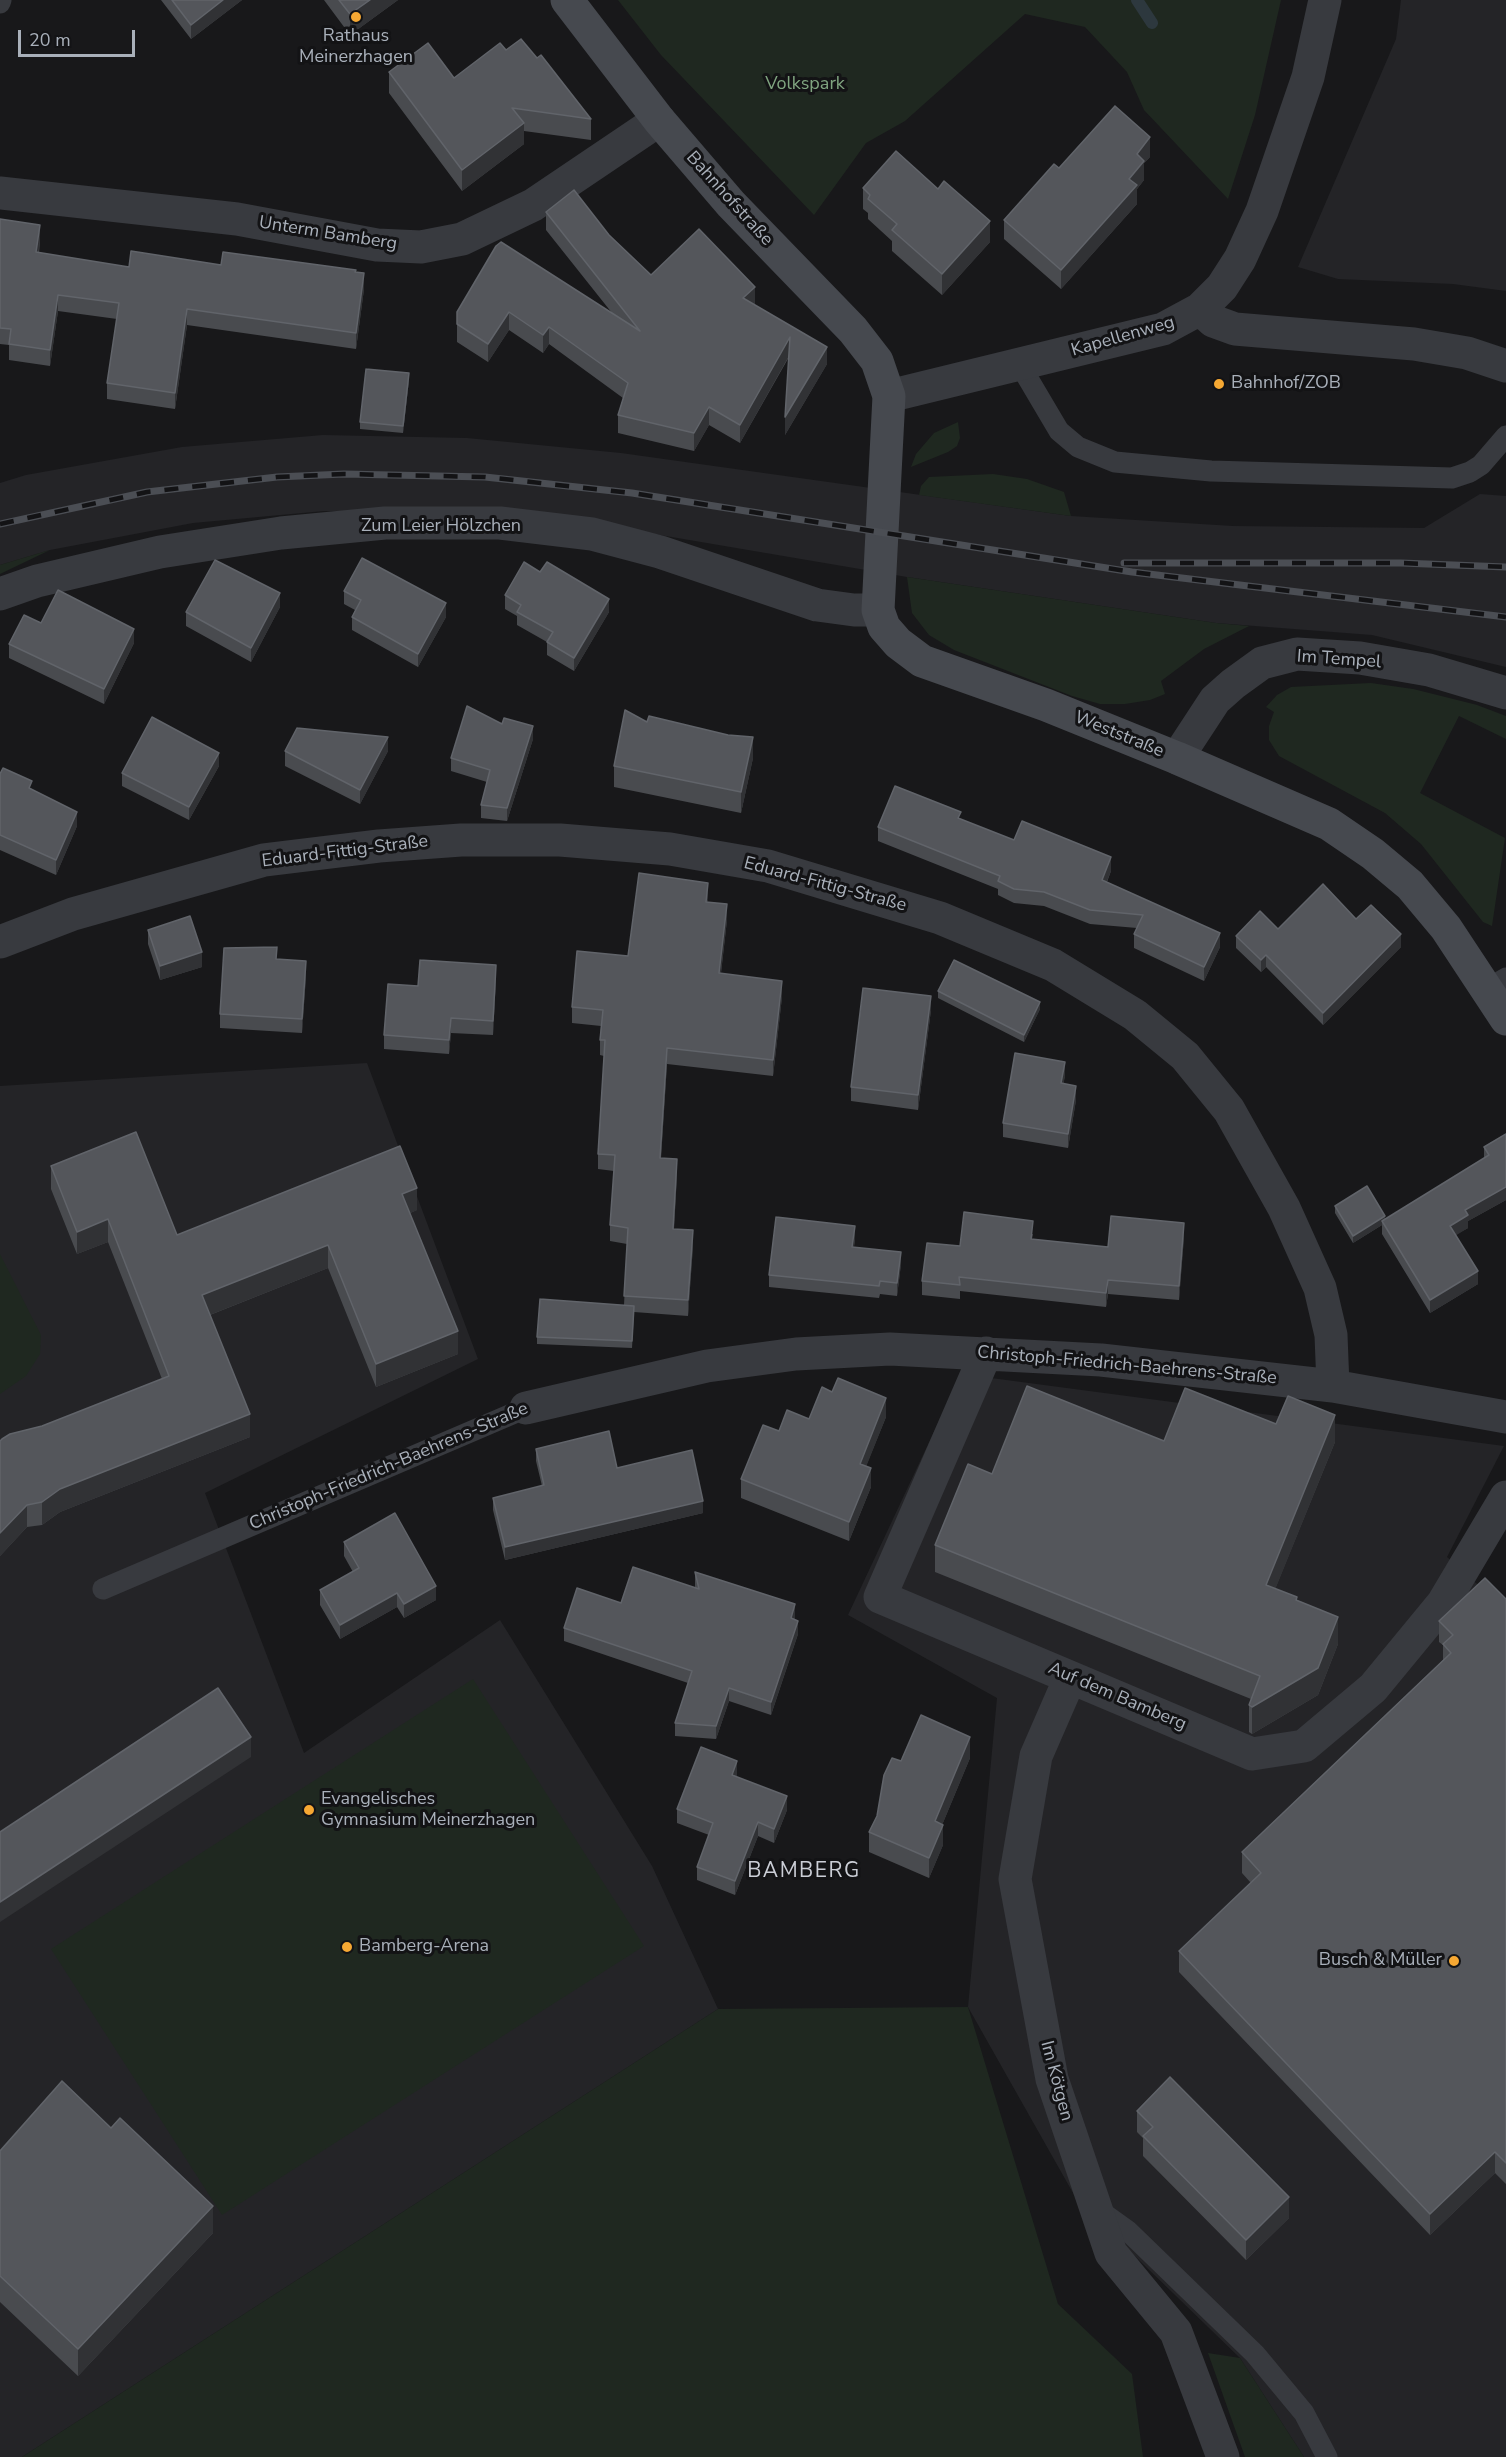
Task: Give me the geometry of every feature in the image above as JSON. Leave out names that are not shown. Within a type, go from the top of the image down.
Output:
[{"type":"main road","name":"Bahnhofstraße","points":[[567,0],[659,120],[731,204],[854,330],[877,361],[889,396]]},
{"type":"main road","points":[[878,610],[889,396]]},
{"type":"main road","name":"Weststraße","points":[[878,610],[884,627],[898,643],[922,661],[1046,705],[1177,758],[1329,824],[1373,854],[1410,885],[1497,983],[1506,1019]]},
{"type":"street","name":"Kapellenweg","points":[[889,396],[1163,329],[1200,309],[1222,287],[1240,259],[1262,211],[1308,77],[1325,0]]},
{"type":"street","name":"Unterm Bamberg","points":[[0,193],[237,219],[377,245],[421,247],[462,239],[533,205],[659,120]]},
{"type":"street","points":[[1200,309],[1213,321],[1235,329],[1414,344],[1467,353],[1506,366]]},
{"type":"street","name":"Zum Leier Hölzchen","points":[[0,594],[37,581],[160,552],[281,533],[385,523],[500,523],[592,534],[660,552],[817,605],[854,610],[878,610]]},
{"type":"street","name":"Im Tempel","points":[[1177,758],[1215,700],[1233,684],[1262,663],[1298,654],[1360,658],[1429,670],[1506,693]]},
{"type":"street","name":"Eduard-Fittig-Straße","points":[[0,942],[73,914],[264,860],[379,846],[461,840],[560,840],[670,849],[768,866],[940,918],[1053,965],[1136,1015],[1185,1056],[1229,1110],[1293,1228],[1320,1288],[1331,1335],[1333,1386]]},
{"type":"street","name":"Christoph-Friedrich-Baehrens-Straße","points":[[526,1408],[707,1366],[796,1354],[890,1349],[1101,1360],[1333,1386],[1506,1417]]},
{"type":"street","name":"Auf dem Bamberg","points":[[986,1353],[880,1597],[1252,1754],[1304,1746],[1373,1688],[1443,1603],[1506,1497]]},
{"type":"street","name":"Im Kötgen","points":[[1070,1678],[1036,1756],[1015,1879],[1052,2079],[1111,2253],[1176,2332],[1223,2457]]},
{"type":"lane","points":[[1020,365],[1059,431],[1078,447],[1115,462],[1211,471],[1452,478],[1470,472],[1480,465],[1506,436]]},
{"type":"lane","name":"Christoph-Friedrich-Baehrens-Straße","points":[[103,1589],[526,1408]]},
{"type":"lane","points":[[1095,2208],[1128,2230],[1255,2354],[1304,2413],[1327,2457]]},
{"type":"shaded area","points":[[1401,0],[1506,0],[1506,291],[1453,284],[1338,279],[1298,267],[1396,39]]},
{"type":"shaded area","points":[[323,435],[467,438],[621,453],[1071,516],[1233,526],[1424,528],[1480,494],[1506,496],[1506,667],[1372,635],[1216,623],[907,577],[601,525],[463,511],[324,511],[193,523],[50,550],[0,565],[0,483],[26,475],[182,447]]},
{"type":"shaded area","name":"Evangelisches Gymnasium Meinerzhagen","points":[[367,1063],[478,1359],[205,1493],[304,1753],[500,1620],[652,1866],[718,2009],[22,2457],[0,2457],[0,1086]]},
{"type":"shaded area","points":[[961,1374],[1504,1446],[1447,1557],[1506,1610],[1506,2457],[1304,2457],[1240,2358],[1077,2200],[968,2007],[997,1698],[848,1615]]},
{"type":"green space","name":"Volkspark","points":[[618,0],[1281,0],[1255,115],[1228,199],[1144,110],[1127,72],[1085,27],[1025,14],[905,121],[866,143],[814,215],[661,55]]},
{"type":"green space","points":[[958,422],[960,438],[957,446],[911,467],[916,454],[934,433]]},
{"type":"green space","points":[[993,474],[1027,479],[1064,492],[1071,516],[919,495],[921,486],[929,477]]},
{"type":"green space","points":[[50,550],[0,574],[0,565]]},
{"type":"green space","points":[[907,577],[1249,626],[1204,649],[1161,681],[1165,694],[1150,700],[1125,704],[1100,704],[1072,696],[954,650],[929,635],[912,613]]},
{"type":"green space","points":[[1371,683],[1413,689],[1477,705],[1506,716],[1506,739],[1459,716],[1420,793],[1505,838],[1492,926],[1483,922],[1421,844],[1385,813],[1279,756],[1269,740],[1269,726],[1274,712],[1266,707],[1277,695],[1291,687]]},
{"type":"green space","points":[[0,1254],[41,1335],[40,1354],[26,1376],[0,1394]]},
{"type":"green space","name":"Bamberg-Arena","points":[[473,1679],[644,1946],[222,2215],[51,1949]]},
{"type":"green space","points":[[968,2007],[1058,2304],[1132,2374],[1143,2457],[22,2457],[718,2009]]},
{"type":"green space","points":[[1208,2353],[1240,2358],[1304,2457],[1245,2457]]},
{"type":"building","points":[[172,0],[223,0],[191,25]]},
{"type":"building","points":[[339,0],[370,0],[350,14]]},
{"type":"building","points":[[521,39],[537,58],[541,55],[591,119],[512,108],[524,123],[462,170],[389,72],[428,43],[454,78],[500,43],[506,50]]},
{"type":"building","points":[[1115,106],[1150,137],[1137,154],[1144,161],[1129,179],[1137,185],[1061,270],[1004,220],[1054,164],[1059,168]]},
{"type":"building","points":[[896,151],[938,189],[944,181],[990,221],[942,274],[892,230],[897,224],[868,199],[870,195],[863,188]]},
{"type":"building","points":[[574,190],[609,235],[651,275],[699,229],[755,287],[743,298],[827,347],[785,417],[790,337],[740,425],[709,407],[694,433],[618,415],[628,383],[549,327],[543,335],[509,312],[488,344],[457,324],[457,312],[496,246],[501,242],[640,331],[546,212]]},
{"type":"building","points":[[0,219],[40,225],[36,252],[129,267],[131,251],[221,265],[223,252],[356,270],[355,272],[364,273],[356,333],[187,309],[175,393],[107,383],[119,303],[58,295],[50,350],[9,344],[11,329],[0,328]]},
{"type":"building","points":[[366,369],[409,373],[403,426],[360,422]]},
{"type":"building","points":[[362,558],[446,603],[418,654],[352,617],[361,600],[344,591]]},
{"type":"building","points":[[215,560],[280,593],[251,648],[186,612]]},
{"type":"building","points":[[524,562],[540,572],[547,562],[609,599],[574,658],[547,642],[553,632],[517,612],[521,605],[505,595]]},
{"type":"building","points":[[58,590],[134,629],[104,689],[9,644],[24,615],[41,623]]},
{"type":"building","points":[[467,706],[502,724],[504,718],[533,726],[507,808],[481,805],[490,770],[451,758]]},
{"type":"building","points":[[625,710],[647,722],[649,716],[728,735],[753,737],[741,792],[614,766]]},
{"type":"building","points":[[152,717],[219,753],[189,807],[122,773]]},
{"type":"building","points":[[297,728],[388,737],[360,790],[285,751]]},
{"type":"building","points":[[3,768],[32,781],[29,788],[77,812],[56,860],[0,835],[0,774]]},
{"type":"building","points":[[895,786],[961,812],[958,818],[1014,840],[1022,821],[1111,857],[1102,880],[1220,933],[1204,967],[1134,934],[1143,915],[1090,910],[1044,892],[1014,889],[998,881],[1000,876],[878,827]]},
{"type":"building","points":[[639,873],[708,883],[706,902],[727,904],[719,973],[782,981],[773,1060],[667,1048],[660,1158],[677,1159],[673,1229],[693,1230],[688,1300],[624,1296],[628,1228],[610,1225],[615,1155],[598,1154],[605,1040],[600,1040],[603,1010],[572,1007],[577,951],[628,956]]},
{"type":"building","points":[[1323,884],[1356,919],[1371,905],[1401,934],[1323,1013],[1266,955],[1261,960],[1236,936],[1260,911],[1278,929]]},
{"type":"building","points":[[190,916],[202,952],[160,966],[148,930]]},
{"type":"building","points":[[277,947],[276,959],[306,961],[302,1019],[220,1014],[224,948]]},
{"type":"building","points":[[420,960],[496,965],[493,1021],[451,1018],[449,1040],[384,1035],[388,984],[418,986]]},
{"type":"building","points":[[954,960],[1040,1002],[1024,1035],[938,991]]},
{"type":"building","points":[[863,988],[931,996],[918,1095],[851,1087]]},
{"type":"building","points":[[1015,1053],[1065,1062],[1061,1083],[1076,1086],[1068,1134],[1003,1123]]},
{"type":"building","points":[[136,1132],[177,1235],[400,1146],[417,1188],[402,1194],[458,1331],[376,1364],[328,1245],[202,1295],[250,1414],[60,1489],[42,1502],[27,1505],[0,1533],[0,1441],[2,1439],[10,1434],[42,1426],[169,1376],[108,1219],[77,1232],[51,1166]]},
{"type":"building","points":[[1506,1134],[1506,1187],[1465,1210],[1468,1215],[1450,1226],[1478,1271],[1430,1300],[1382,1221],[1489,1155],[1484,1147]]},
{"type":"building","points":[[1367,1186],[1385,1216],[1353,1236],[1335,1206]]},
{"type":"building","points":[[964,1212],[1033,1221],[1031,1239],[1108,1247],[1111,1216],[1184,1223],[1179,1286],[1108,1280],[1106,1293],[959,1277],[960,1285],[922,1281],[927,1243],[960,1246]]},
{"type":"building","points":[[776,1217],[855,1226],[852,1247],[901,1252],[897,1283],[880,1281],[879,1286],[769,1275]]},
{"type":"building","points":[[540,1299],[634,1306],[632,1341],[537,1337]]},
{"type":"building","points":[[838,1378],[886,1398],[860,1464],[871,1468],[849,1522],[741,1479],[763,1425],[779,1431],[787,1410],[809,1419],[822,1387],[832,1392]]},
{"type":"building","points":[[1027,1386],[1164,1441],[1185,1388],[1276,1424],[1288,1396],[1335,1415],[1266,1585],[1338,1617],[1318,1668],[1252,1707],[1249,1705],[1260,1676],[935,1545],[968,1464],[992,1474]]},
{"type":"building","points":[[609,1431],[617,1468],[692,1450],[703,1501],[505,1547],[493,1498],[544,1485],[536,1449]]},
{"type":"building","points":[[395,1513],[436,1586],[404,1604],[397,1593],[340,1625],[320,1590],[359,1568],[344,1542]]},
{"type":"building","points":[[633,1567],[699,1589],[695,1572],[795,1604],[791,1618],[798,1621],[771,1702],[729,1688],[716,1726],[675,1723],[692,1671],[564,1628],[577,1588],[621,1603]]},
{"type":"building","points":[[1485,1578],[1506,1599],[1506,2163],[1495,2152],[1430,2214],[1179,1951],[1261,1873],[1242,1852],[1451,1653],[1443,1644],[1453,1635],[1439,1621]]},
{"type":"building","points":[[218,1688],[251,1737],[0,1902],[0,1832]]},
{"type":"building","points":[[921,1715],[970,1737],[935,1821],[943,1825],[929,1858],[869,1832],[877,1816],[884,1775],[892,1758],[901,1761]]},
{"type":"building","points":[[701,1747],[737,1761],[732,1775],[787,1796],[774,1829],[758,1822],[735,1881],[697,1867],[713,1823],[677,1809]]},
{"type":"building","points":[[1170,2077],[1289,2197],[1246,2240],[1143,2136],[1153,2127],[1137,2111]]},
{"type":"building","points":[[62,2081],[111,2128],[120,2118],[213,2206],[78,2349],[0,2276],[0,2151]]},
{"type":"waterway","points":[[1137,0],[1152,23]]},
{"type":"railway","points":[[0,524],[147,492],[277,477],[344,474],[485,477],[632,493],[1132,572],[1506,617]]},
{"type":"railway","points":[[1124,563],[1401,563],[1506,567]]},
{"type":"place","name":"Rathaus Meinerzhagen","points":[[356,17]]},
{"type":"place","name":"Bahnhof/ZOB","points":[[1219,384]]},
{"type":"place","name":"Evangelisches Gymnasium Meinerzhagen","points":[[309,1810]]},
{"type":"place","name":"Bamberg-Arena","points":[[347,1947]]},
{"type":"place","name":"Busch & Müller","points":[[1454,1961]]},
{"type":"district","name":"BAMBERG","points":[[804,1872]]}]
